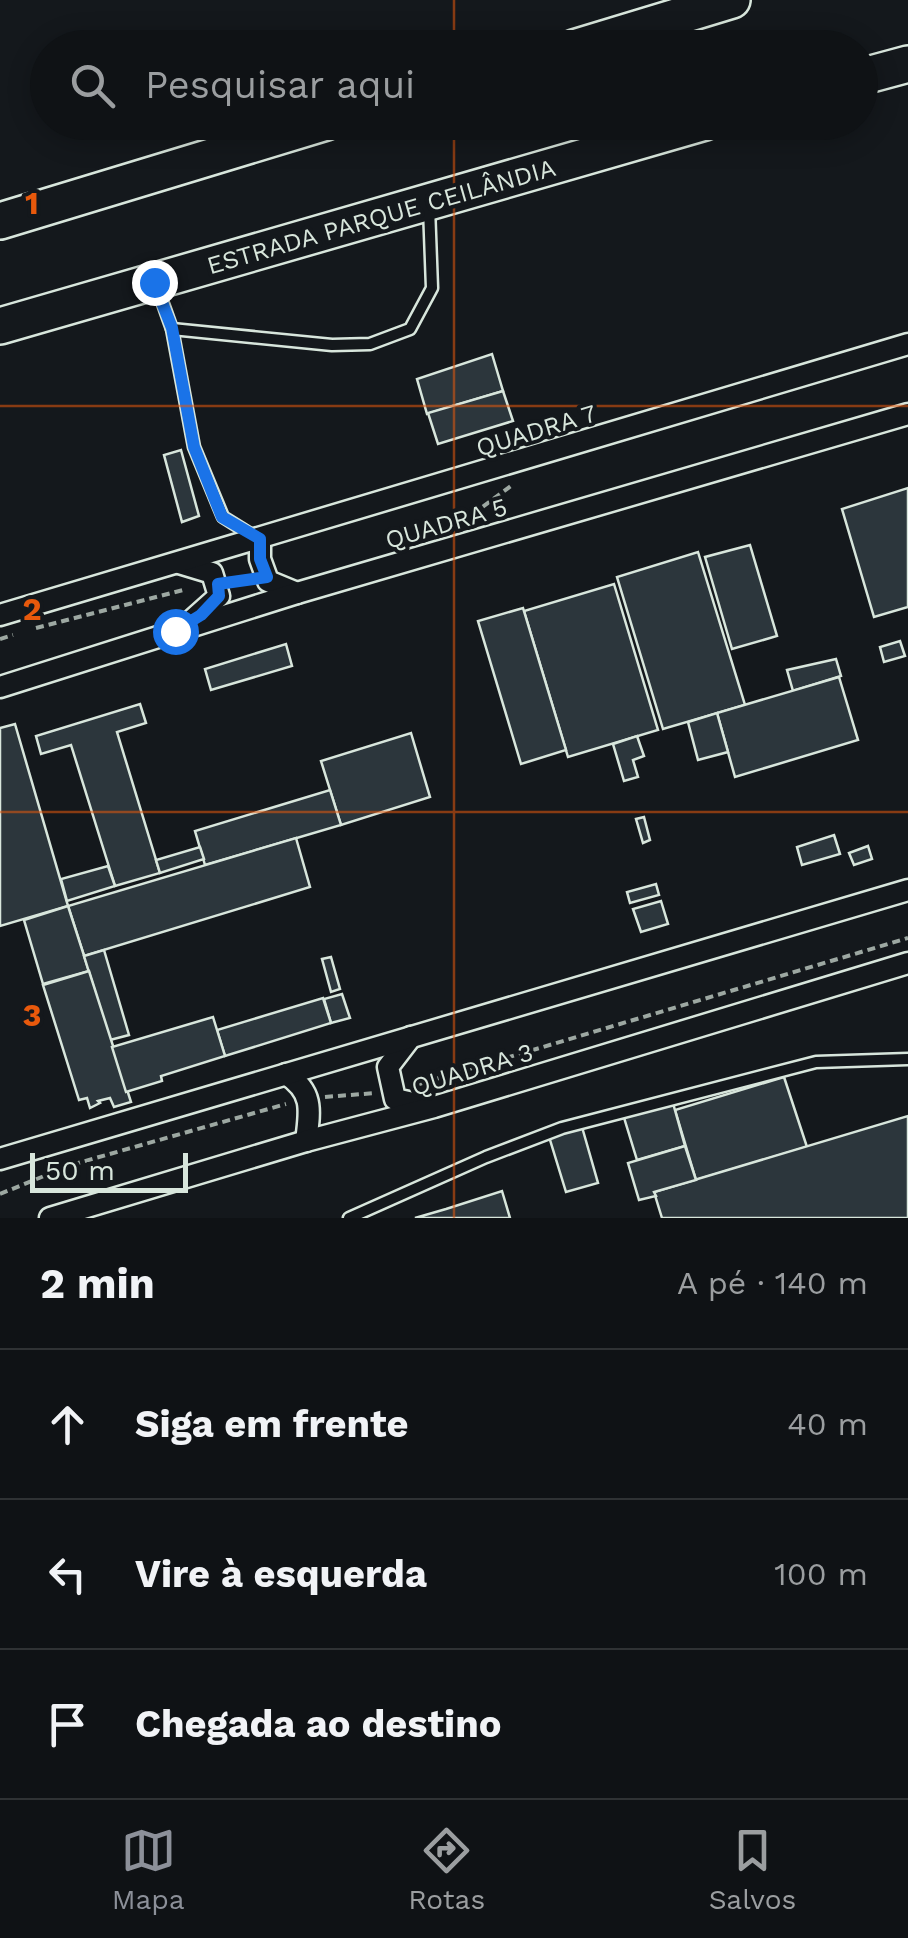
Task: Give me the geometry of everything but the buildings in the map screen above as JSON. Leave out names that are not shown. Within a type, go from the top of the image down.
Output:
[{"type":"highway","points":[[633,30],[732,0]]},
{"type":"highway","points":[[878,72],[908,64]]},
{"type":"highway","points":[[0,221],[267,140]]},
{"type":"highway","name":"ESTRADA PARQUE CEILÂNDIA","points":[[0,326],[643,140]]},
{"type":"street","name":"QUADRA 7","points":[[0,616],[908,344]]},
{"type":"street","name":"QUADRA 5","points":[[0,687],[297,593],[908,414]]},
{"type":"street","points":[[260,539],[260,559],[268,582],[297,593]]},
{"type":"street","points":[[175,631],[201,615],[219,596],[212,574],[177,563]]},
{"type":"street","points":[[0,1159],[908,890]]},
{"type":"street","name":"QUADRA 3","points":[[50,1218],[908,963]]},
{"type":"street","points":[[411,1037],[388,1067],[395,1099],[434,1107]]},
{"type":"street","points":[[286,1074],[301,1084],[310,1109],[306,1141]]},
{"type":"lane","points":[[172,328],[332,345],[370,344],[410,329],[432,288],[428,203]]},
{"type":"lane","points":[[154,282],[172,328],[194,447],[222,517],[260,539]]},
{"type":"lane","points":[[349,1218],[562,1128],[816,1062],[908,1059]]},
{"type":"path","points":[[462,522],[509,486],[528,480]]},
{"type":"path","points":[[0,639],[178,590],[218,584]]},
{"type":"path","points":[[0,1194],[71,1165],[306,1098],[393,1091],[908,938]]},
{"type":"route","points":[[154,282],[172,328],[194,447],[222,517],[260,539],[260,559],[267,577],[218,584],[219,596],[201,615],[175,631]]}]
